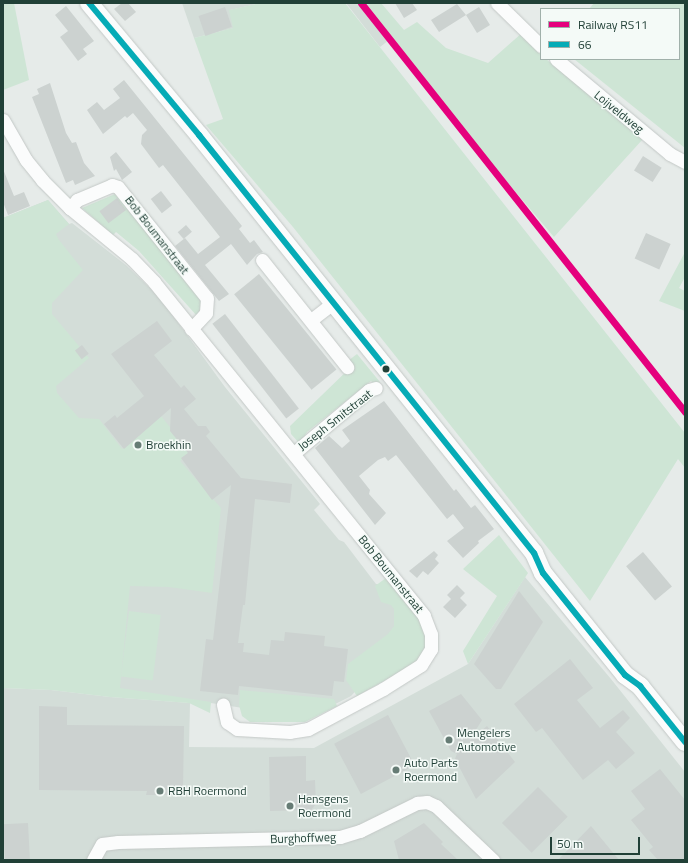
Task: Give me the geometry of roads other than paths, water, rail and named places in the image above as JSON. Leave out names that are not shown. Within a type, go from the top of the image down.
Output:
[{"type":"street","points":[[89,3],[534,553],[543,573],[625,675],[640,686],[685,742]]},
{"type":"street","points":[[497,3],[540,45]]},
{"type":"street","name":"Loijveldweg","points":[[557,60],[670,154],[685,162]]},
{"type":"street","name":"Bob Boumanstraat","points":[[3,120],[26,160],[70,208],[132,259],[191,328],[294,453],[424,616],[432,634],[431,649],[421,665],[383,689],[308,729],[290,732],[237,729],[227,722],[223,704]]},
{"type":"street","name":"Bob Boumanstraat","points":[[70,208],[77,200],[112,185],[118,187],[207,298],[206,313],[191,328]]},
{"type":"street","points":[[262,260],[347,367]]},
{"type":"street","points":[[311,320],[333,303]]},
{"type":"street","name":"Joseph Smitstraat","points":[[294,453],[369,390],[376,388]]},
{"type":"street","name":"Burghoffweg","points":[[93,860],[102,844],[118,842],[340,837],[360,831],[417,803],[426,802],[436,806],[494,860]]},
{"type":"rail line","name":"RS11","points":[[361,3],[685,412]]},
{"type":"place","name":"Broekhin","points":[[138,445]]},
{"type":"place","name":"Mengelers Automotive","points":[[449,740]]},
{"type":"place","name":"Auto Parts Roermond","points":[[396,770]]},
{"type":"place","name":"RBH Roermond","points":[[160,791]]},
{"type":"place","name":"Hensgens Roermond","points":[[290,806]]}]
